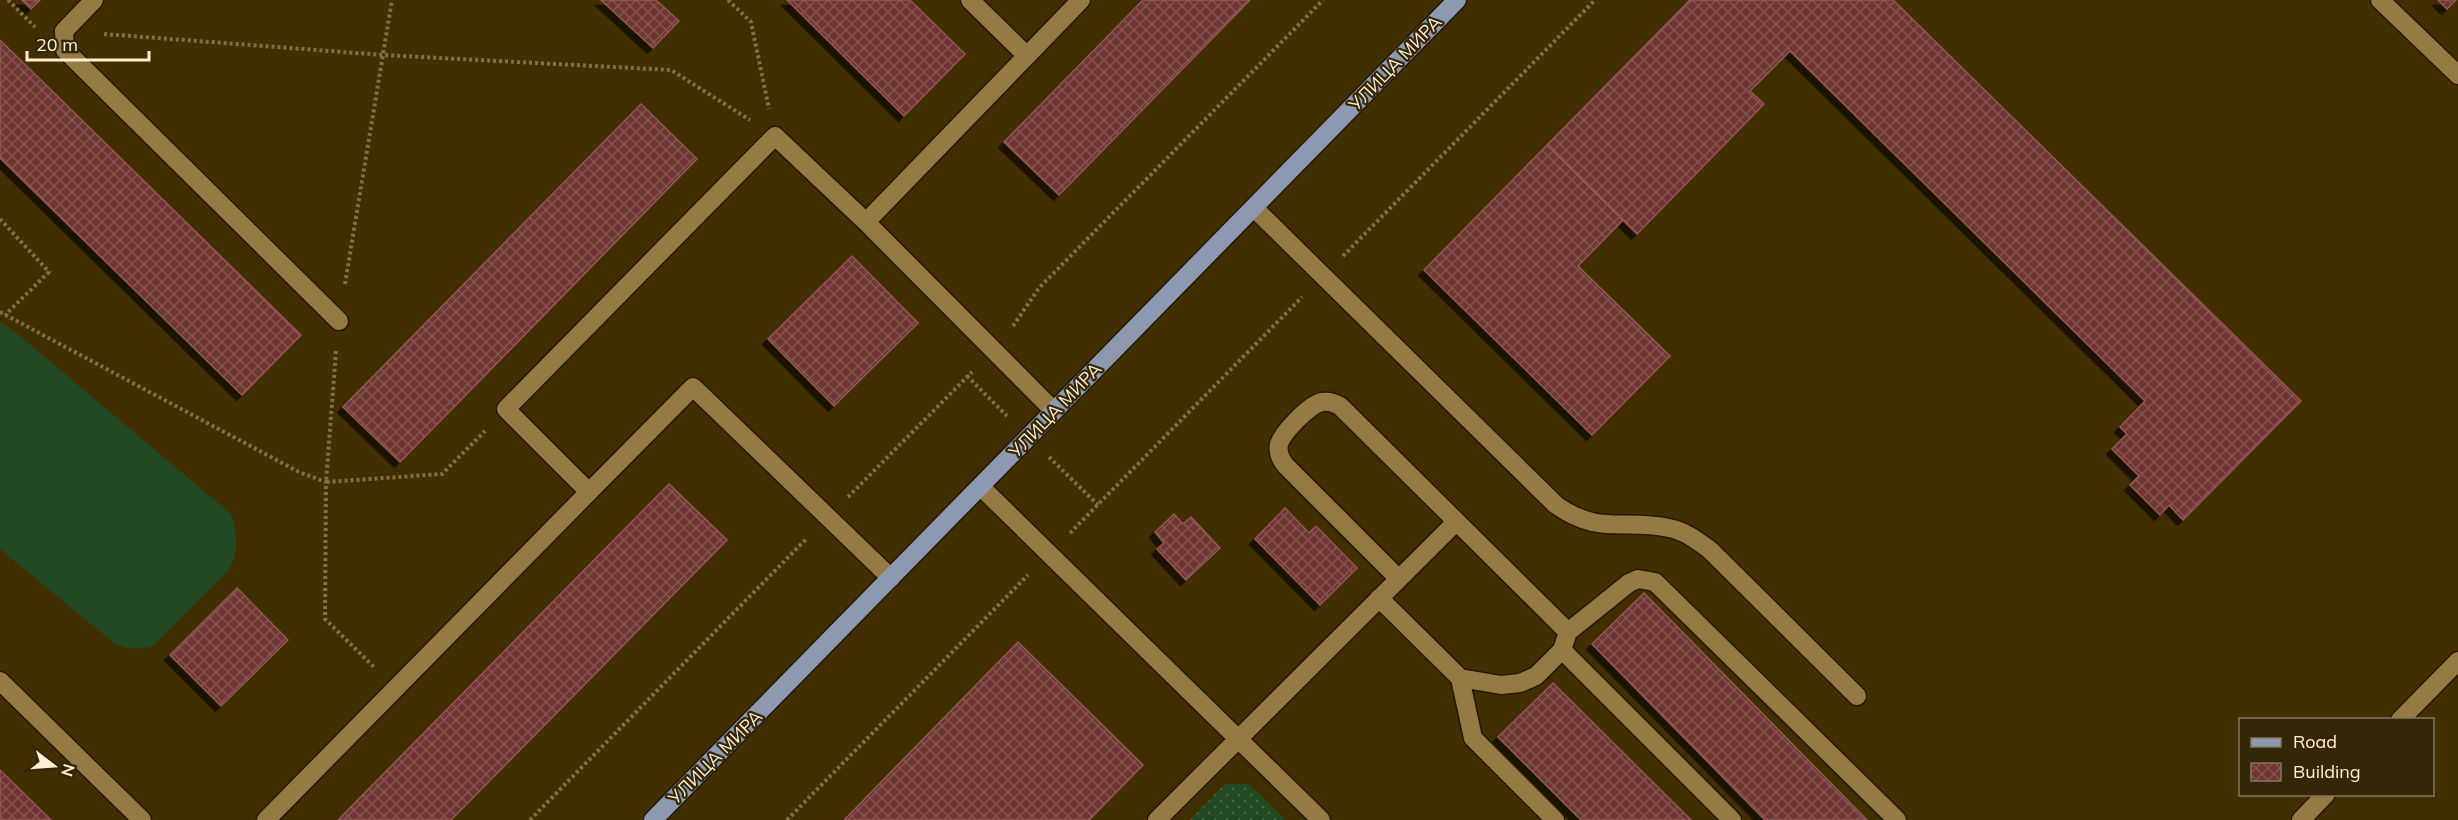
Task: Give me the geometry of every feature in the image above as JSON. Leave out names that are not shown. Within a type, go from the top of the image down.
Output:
[{"type":"main road","name":"УЛИЦА МИРА","points":[[653,820],[1457,0]]},
{"type":"lane","points":[[94,0],[64,31],[65,50],[339,321]]},
{"type":"lane","points":[[970,0],[1027,56]]},
{"type":"lane","points":[[866,222],[1081,0]]},
{"type":"lane","points":[[2380,0],[2458,75]]},
{"type":"lane","points":[[589,492],[506,409],[775,136],[866,222],[1054,411]]},
{"type":"lane","points":[[1254,208],[1556,505],[1570,515],[1587,522],[1607,525],[1650,525],[1672,528],[1690,536],[1710,550],[1857,696]]},
{"type":"lane","points":[[266,820],[693,387],[891,578]]},
{"type":"lane","points":[[1399,579],[1279,457],[1278,445],[1285,433],[1311,406],[1320,402],[1332,402],[1340,406],[1568,632]]},
{"type":"lane","points":[[981,487],[1321,820]]},
{"type":"lane","points":[[1157,820],[1456,522]]},
{"type":"lane","points":[[1460,678],[1501,685],[1520,682],[1536,676],[1562,650],[1568,632],[1629,583],[1638,579],[1655,582],[1897,820]]},
{"type":"lane","points":[[1379,598],[1460,678],[1473,738],[1555,820]]},
{"type":"lane","points":[[1562,650],[1732,820]]},
{"type":"lane","points":[[2402,718],[2458,661]]},
{"type":"lane","points":[[0,681],[142,820]]},
{"type":"lane","points":[[2301,820],[2325,796]]},
{"type":"path","points":[[8,0],[38,29],[383,55],[671,70],[775,136]]},
{"type":"path","points":[[392,0],[339,321],[326,482],[325,619],[396,688]]},
{"type":"path","points":[[728,0],[751,22],[775,136]]},
{"type":"path","points":[[530,820],[993,350],[1010,331],[1039,288],[1323,0]]},
{"type":"path","points":[[787,820],[1595,0]]},
{"type":"path","points":[[0,219],[49,272],[5,315]]},
{"type":"path","points":[[0,312],[299,472],[326,482],[442,474],[506,409]]},
{"type":"green space","points":[[0,322],[14,331],[231,514],[235,529],[236,550],[228,571],[153,646],[134,649],[114,643],[0,549]]},
{"type":"green space","points":[[1225,784],[1249,784],[1286,820],[1190,820]]},
{"type":"building","points":[[22,0],[40,0],[31,9]]},
{"type":"building","points":[[601,0],[656,0],[679,21],[653,48]]},
{"type":"building","points":[[787,0],[910,0],[965,54],[904,116]]},
{"type":"building","points":[[1143,0],[1250,0],[1059,195],[1004,142]]},
{"type":"building","points":[[1690,0],[1893,0],[2301,401],[2183,520],[2169,505],[2160,515],[2130,485],[2139,476],[2112,449],[2127,434],[2120,427],[2145,401],[1790,51],[1750,91],[1764,104],[1637,234],[1547,145]]},
{"type":"building","points":[[2438,0],[2456,0],[2447,9]]},
{"type":"building","points":[[0,40],[301,335],[242,395],[0,158]]},
{"type":"building","points":[[641,104],[697,159],[400,462],[343,407]]},
{"type":"building","points":[[1547,145],[1623,220],[1578,266],[1670,356],[1592,435],[1424,270]]},
{"type":"building","points":[[852,256],[918,323],[834,406],[768,339]]},
{"type":"building","points":[[669,484],[727,540],[451,820],[338,820]]},
{"type":"building","points":[[1285,508],[1309,533],[1316,526],[1357,568],[1320,605],[1255,539]]},
{"type":"building","points":[[1174,514],[1183,524],[1191,517],[1220,548],[1186,580],[1157,549],[1164,543],[1155,532]]},
{"type":"building","points":[[237,588],[288,640],[221,706],[170,655]]},
{"type":"building","points":[[1644,593],[1867,820],[1765,820],[1592,644]]},
{"type":"building","points":[[1018,642],[1143,765],[1089,820],[844,820]]},
{"type":"building","points":[[1553,683],[1691,820],[1581,820],[1498,737]]},
{"type":"building","points":[[0,770],[51,820],[0,820]]}]
